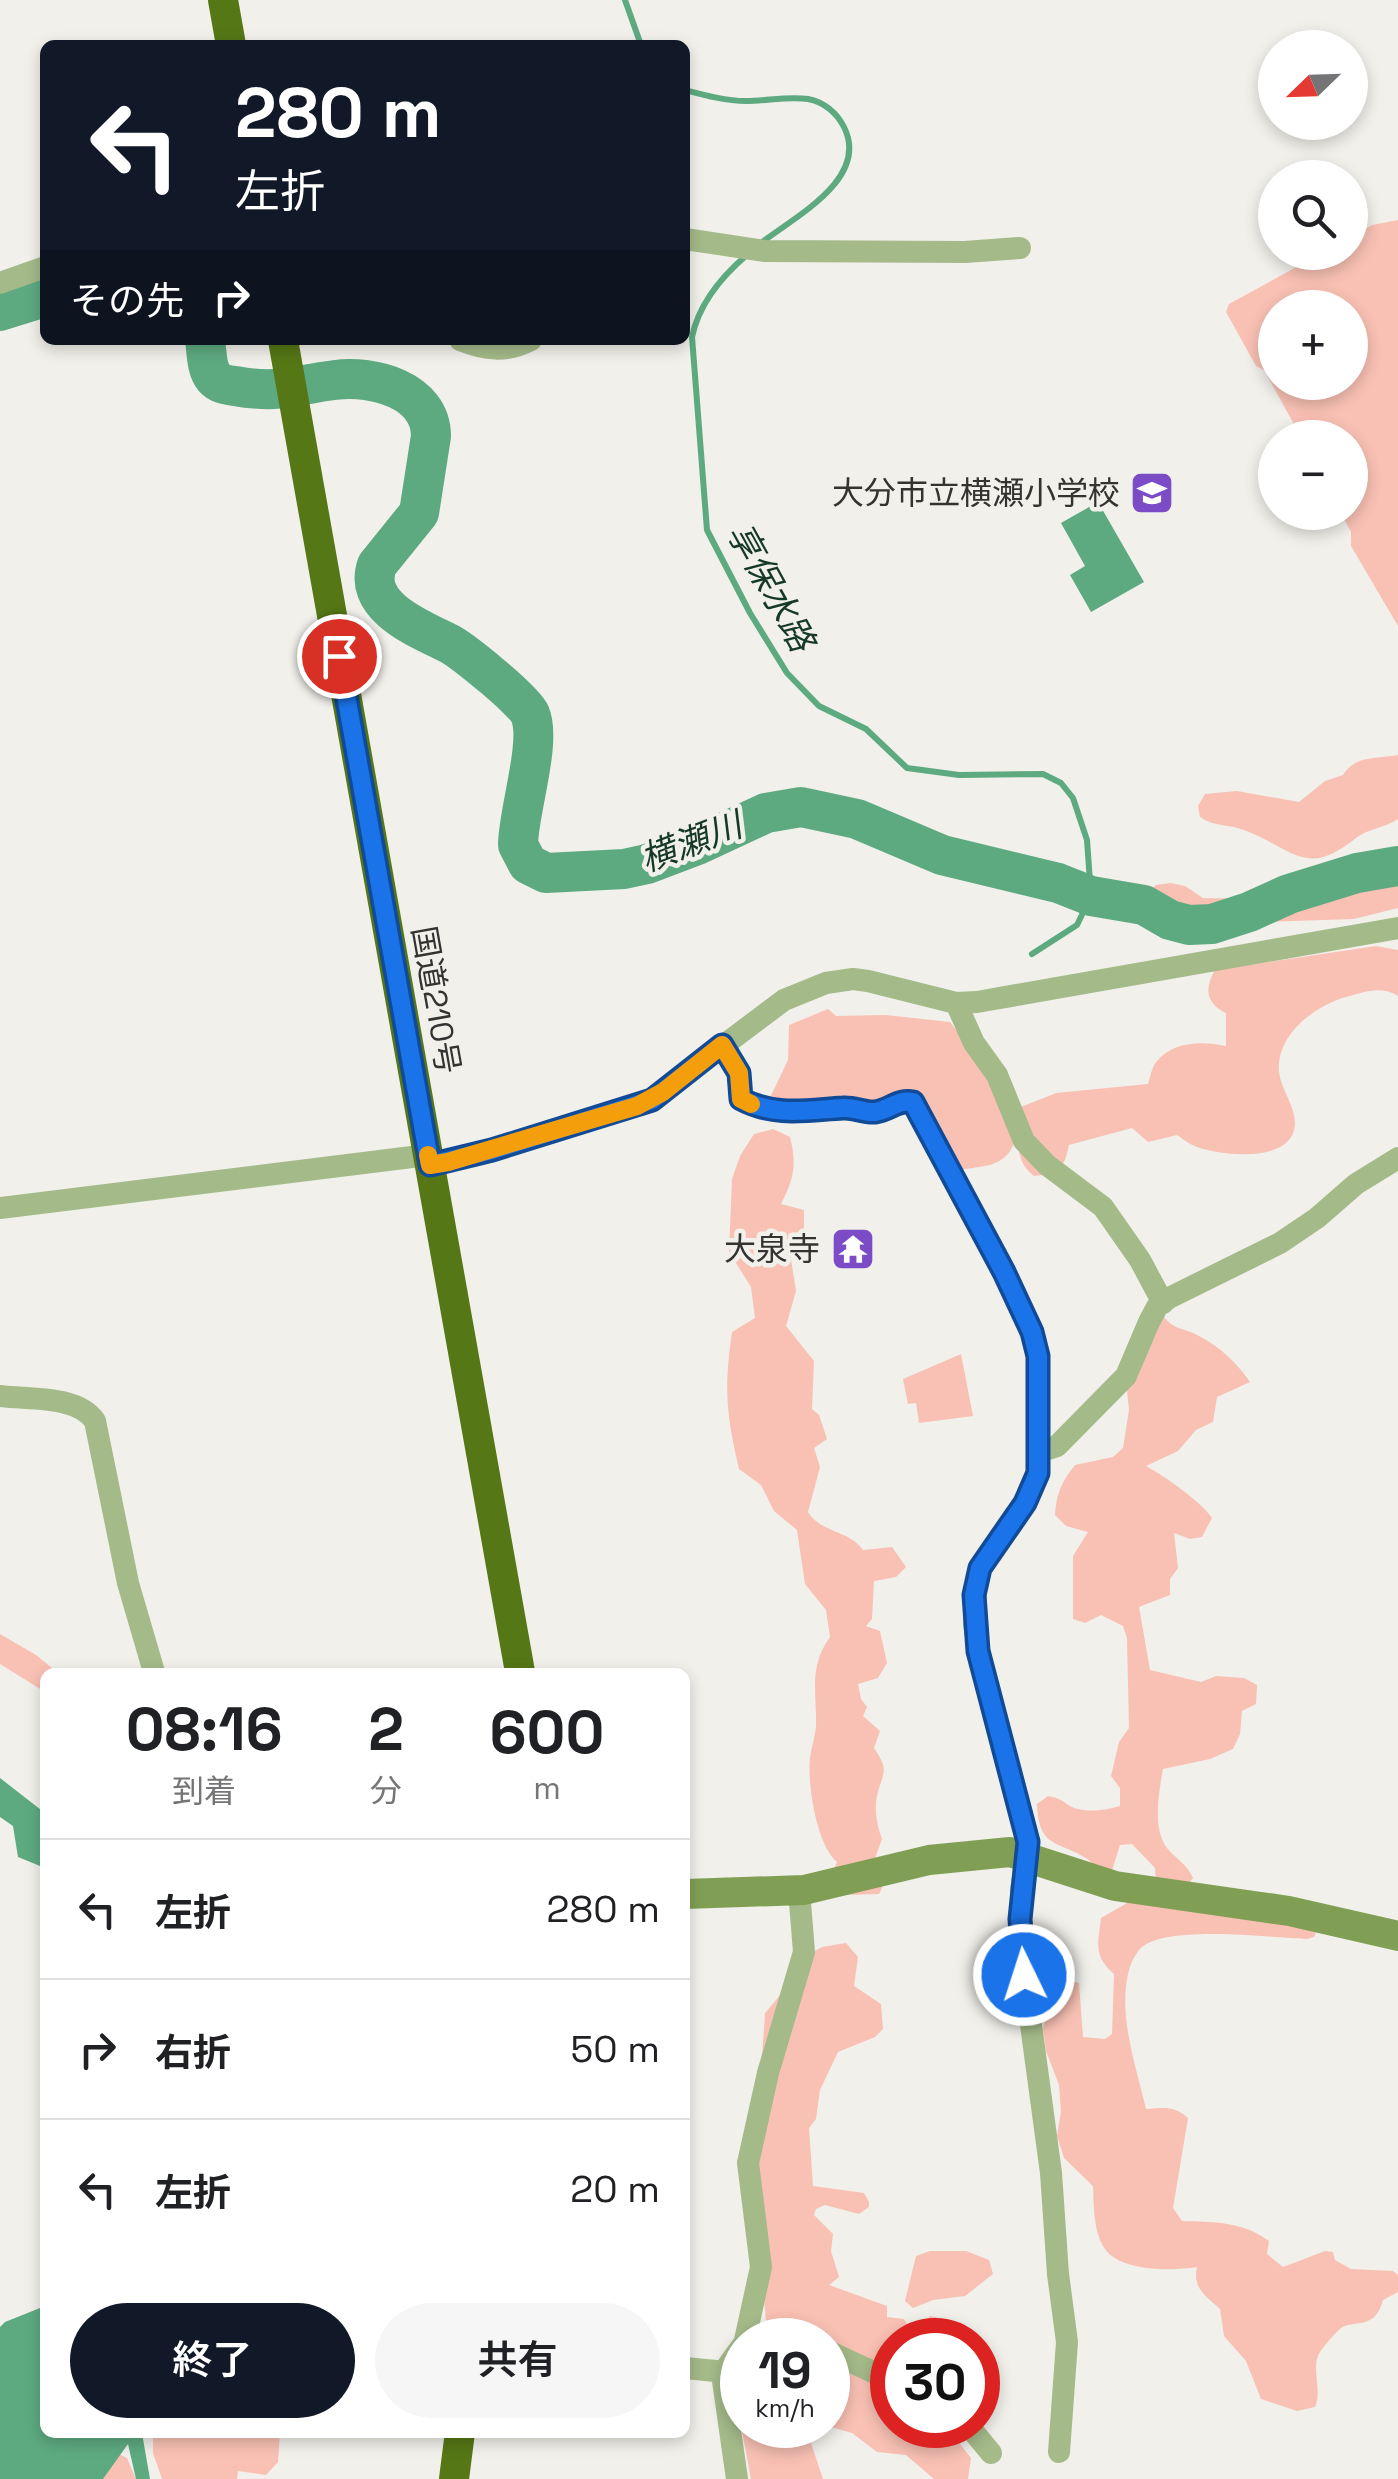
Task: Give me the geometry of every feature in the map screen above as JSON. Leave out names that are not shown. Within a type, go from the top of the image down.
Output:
[{"type":"highway","points":[[223,0],[230,40]]},
{"type":"highway","name":"国道210号","points":[[284,346],[519,1668]]},
{"type":"highway","points":[[454,2479],[459,2438]]},
{"type":"street","points":[[690,240],[766,251],[965,252],[1020,248]]},
{"type":"street","points":[[0,283],[40,269]]},
{"type":"street","points":[[479,345],[494,349],[522,345]]},
{"type":"street","points":[[0,1208],[492,1150],[652,1100],[784,1000],[803,990],[841,980],[868,981],[956,1003],[991,1001],[1398,928]]},
{"type":"street","points":[[956,1003],[967,1031],[997,1075],[1024,1141],[1047,1165],[1104,1207],[1163,1303]]},
{"type":"street","points":[[722,1045],[739,1073],[741,1099],[759,1108],[876,1112],[904,1100],[916,1104],[1004,1272],[1036,1344],[1040,1382],[1035,1482],[1025,1503],[983,1562],[974,1595],[978,1651],[1026,1834],[1021,1951],[1051,2173],[1067,2342],[1059,2452]]},
{"type":"street","points":[[1039,1452],[1057,1446],[1126,1376],[1149,1322],[1163,1303],[1280,1244],[1318,1218],[1356,1184],[1398,1158]]},
{"type":"street","points":[[0,1396],[62,1402],[88,1412],[95,1421],[128,1583],[153,1668]]},
{"type":"street","points":[[690,1894],[799,1890],[928,1860],[1010,1852],[1114,1886],[1289,1911],[1398,1936]]},
{"type":"street","points":[[750,2318],[761,2267],[748,2163],[768,2073],[804,1952],[799,1890]]},
{"type":"street","points":[[690,2368],[720,2371]]},
{"type":"street","points":[[732,2448],[737,2479]]},
{"type":"street","points":[[987,2448],[991,2453]]},
{"type":"shaded area","points":[[1398,220],[1398,626],[1351,546],[1350,530],[1368,530],[1368,420],[1292,420],[1281,400],[1368,400],[1368,290],[1258,290],[1258,367],[1226,312],[1229,304],[1291,270],[1368,270],[1368,227]]},
{"type":"shaded area","points":[[1098,502],[1144,582],[1091,612],[1070,575],[1085,566],[1061,523]]},
{"type":"shaded area","points":[[1398,755],[1398,819],[1360,835],[1324,857],[1300,856],[1244,830],[1200,817],[1198,806],[1205,794],[1237,791],[1299,802],[1360,761]]},
{"type":"shaded area","points":[[1398,870],[1398,908],[1354,919],[1229,923],[1168,911],[1148,901],[1148,891],[1156,885],[1171,883],[1185,886],[1203,898],[1261,899],[1334,879]]},
{"type":"shaded area","points":[[1376,946],[1398,950],[1398,996],[1372,991],[1334,1001],[1310,1015],[1290,1034],[1279,1072],[1295,1123],[1292,1136],[1283,1145],[1255,1154],[1223,1153],[1197,1147],[1177,1135],[1148,1142],[1132,1128],[1069,1145],[1062,1165],[1049,1174],[1034,1176],[1022,1162],[1018,1144],[1021,1107],[1056,1093],[1148,1084],[1155,1063],[1171,1050],[1198,1043],[1226,1046],[1226,1013],[1214,1005],[1209,995],[1215,970]]},
{"type":"shaded area","points":[[828,1009],[836,1016],[886,1015],[950,1022],[986,1070],[1014,1143],[1010,1151],[991,1164],[959,1170],[920,1102],[767,1104],[788,1060],[789,1025]]},
{"type":"shaded area","points":[[773,1129],[790,1137],[794,1164],[781,1204],[804,1210],[804,1233],[790,1253],[796,1291],[786,1326],[814,1361],[812,1409],[819,1415],[827,1439],[814,1448],[820,1467],[808,1512],[820,1524],[863,1550],[892,1547],[906,1567],[896,1577],[874,1581],[872,1619],[866,1626],[880,1631],[887,1663],[878,1678],[858,1684],[867,1707],[863,1716],[880,1731],[874,1748],[884,1767],[876,1807],[882,1839],[873,1864],[887,1878],[879,1894],[842,1895],[830,1878],[837,1862],[819,1829],[809,1769],[816,1727],[816,1670],[830,1637],[826,1610],[805,1584],[797,1530],[774,1511],[761,1485],[739,1469],[729,1416],[727,1385],[732,1332],[755,1318],[751,1287],[729,1252],[732,1179],[754,1134]]},
{"type":"shaded area","points":[[1160,1312],[1174,1326],[1222,1351],[1250,1382],[1217,1397],[1213,1422],[1196,1430],[1178,1451],[1146,1466],[1172,1482],[1212,1518],[1202,1537],[1190,1539],[1174,1533],[1178,1568],[1170,1579],[1170,1595],[1139,1607],[1150,1670],[1201,1682],[1216,1676],[1244,1678],[1257,1685],[1256,1704],[1242,1711],[1240,1734],[1233,1749],[1210,1759],[1163,1769],[1159,1831],[1167,1848],[1193,1878],[1188,1884],[1156,1884],[1155,1868],[1132,1844],[1120,1845],[1108,1883],[1089,1860],[1045,1836],[1038,1818],[1037,1804],[1048,1796],[1082,1810],[1120,1806],[1120,1788],[1111,1776],[1119,1742],[1129,1728],[1127,1638],[1123,1626],[1101,1615],[1085,1623],[1073,1619],[1073,1556],[1088,1532],[1066,1526],[1055,1515],[1060,1488],[1075,1465],[1113,1457],[1123,1448],[1129,1410],[1126,1381]]},
{"type":"shaded area","points":[[961,1354],[973,1416],[919,1423],[916,1403],[908,1404],[903,1379]]},
{"type":"shaded area","points":[[0,1634],[52,1668],[40,1668],[40,1689],[0,1664]]},
{"type":"shaded area","points":[[0,1778],[40,1809],[40,1866],[18,1857],[13,1826],[0,1817]]},
{"type":"shaded area","points":[[1129,1902],[1247,1915],[1316,1933],[1307,1939],[1193,1934],[1151,1942],[1139,1950],[1131,1965],[1125,2000],[1129,2040],[1146,2109],[1173,2109],[1188,2118],[1173,2208],[1182,2221],[1227,2224],[1259,2234],[1269,2241],[1267,2254],[1283,2267],[1325,2251],[1333,2252],[1335,2260],[1351,2269],[1393,2271],[1398,2275],[1398,2292],[1383,2300],[1375,2316],[1341,2328],[1320,2352],[1315,2407],[1297,2411],[1261,2399],[1246,2361],[1224,2336],[1220,2309],[1198,2286],[1197,2267],[1148,2268],[1113,2257],[1098,2235],[1093,2186],[1064,2158],[1057,2136],[1061,2111],[1059,2085],[1046,2051],[1043,2029],[1054,1987],[1072,1981],[1079,1983],[1083,2037],[1105,2039],[1112,2034],[1114,1974],[1100,1955],[1101,1918]]},
{"type":"shaded area","points":[[846,1943],[858,1957],[854,1986],[881,2004],[883,2029],[875,2037],[838,2052],[820,2090],[816,2119],[809,2128],[813,2186],[864,2193],[869,2202],[869,2207],[859,2214],[825,2205],[816,2209],[814,2215],[833,2234],[831,2251],[839,2277],[829,2285],[887,2306],[887,2317],[896,2318],[870,2318],[870,2447],[850,2432],[850,2318],[766,2318],[754,2176],[765,2013],[782,1993],[794,1963],[822,1947]]},
{"type":"shaded area","points":[[930,2251],[966,2251],[989,2260],[993,2274],[965,2296],[933,2300],[913,2308],[905,2301],[916,2256]]},
{"type":"shaded area","points":[[40,2308],[40,2438],[143,2438],[150,2479],[136,2479],[128,2444],[103,2479],[0,2479],[0,2327]]},
{"type":"shaded area","points":[[153,2438],[280,2438],[278,2462],[266,2475],[238,2471],[237,2479],[162,2479],[153,2453]]},
{"type":"shaded area","points":[[745,2448],[813,2448],[823,2479],[751,2479]]},
{"type":"shaded area","points":[[872,2448],[963,2448],[971,2458],[968,2479],[934,2479],[906,2455]]},
{"type":"shaded area","points":[[119,2454],[127,2458],[136,2479],[103,2479]]},
{"type":"waterway","name":"享保水路","points":[[625,0],[639,40]]},
{"type":"waterway","name":"享保水路","points":[[690,91],[738,101],[808,99],[829,109],[844,127],[849,146],[847,163],[838,180],[809,209],[761,243]]},
{"type":"waterway","name":"享保水路","points":[[748,254],[713,291],[692,337],[707,530],[787,673],[819,706],[866,729],[907,768],[959,775],[1043,774],[1061,783],[1073,798],[1087,840],[1091,896],[1077,925],[1032,954]]},
{"type":"waterway","name":"横瀬川","points":[[0,311],[40,299]]},
{"type":"waterway","name":"横瀬川","points":[[206,345],[211,374],[224,384],[275,389],[335,380],[366,380],[397,389],[421,407],[431,436],[419,513],[377,565],[378,593],[396,614],[479,665],[530,714],[533,742],[518,845],[528,864],[546,873],[647,864],[766,813],[801,807],[857,819],[942,855],[1058,883],[1091,896],[1144,905],[1170,920],[1189,925],[1212,924],[1289,894],[1357,873],[1398,866]]},
{"type":"slow traffic","points":[[428,1155],[430,1165],[448,1162],[637,1106],[652,1100],[722,1045],[739,1073],[741,1099],[751,1104]]},
{"type":"place","name":"大分市立横瀬小学校","points":[[1152,493]]},
{"type":"place","name":"大泉寺","points":[[853,1249]]},
{"type":"route","points":[[339,656],[430,1165],[492,1150],[652,1100],[722,1045],[739,1073],[741,1099],[759,1108],[823,1112],[850,1108],[876,1112],[898,1102],[913,1102],[994,1253],[1032,1332],[1040,1366],[1038,1473],[1025,1503],[983,1562],[974,1595],[978,1651],[1028,1842],[1020,1919],[1024,1975]]}]
